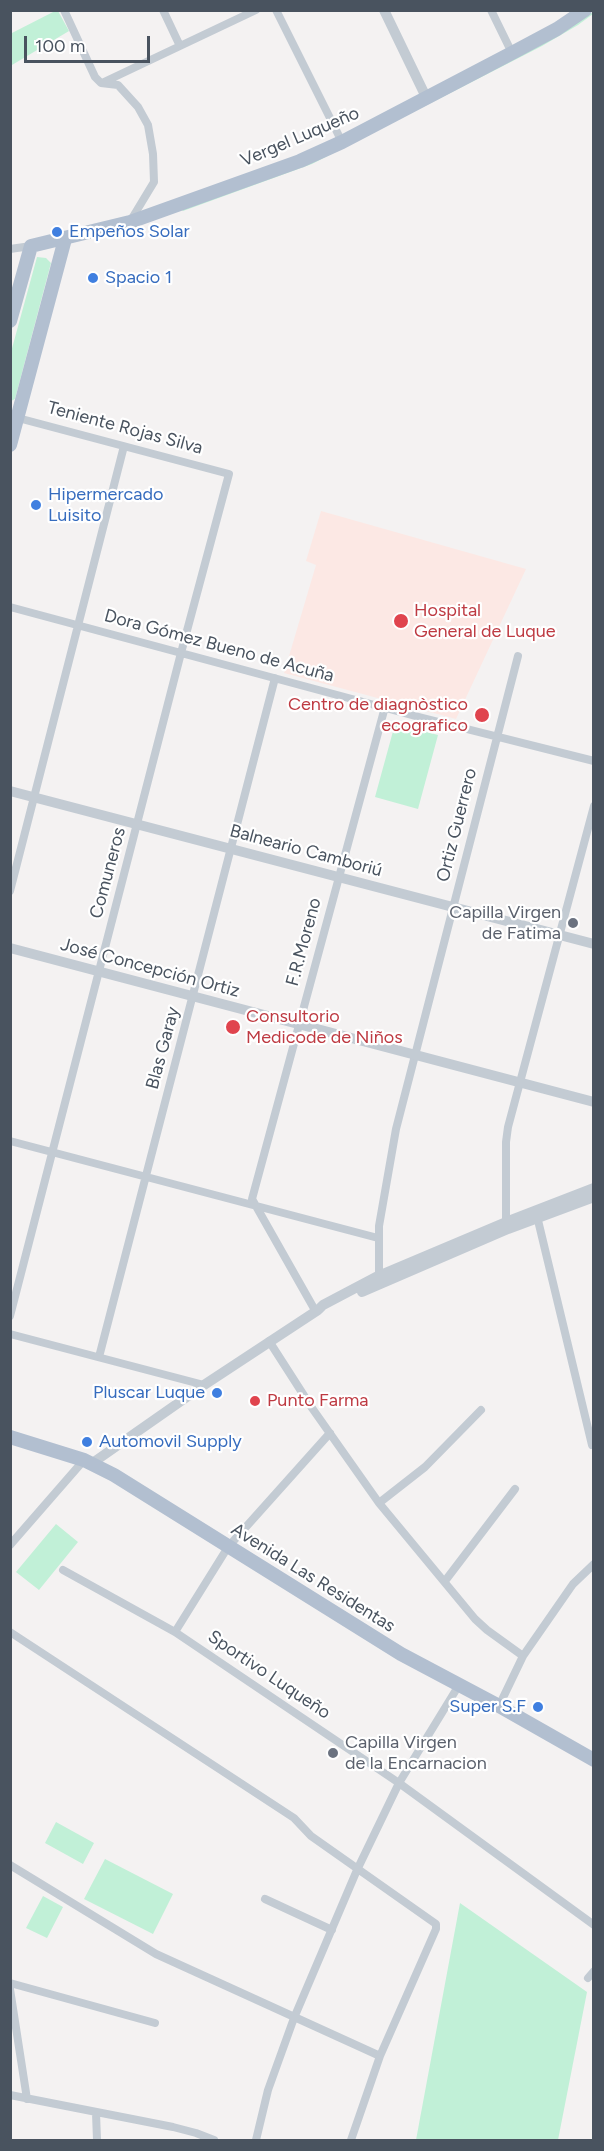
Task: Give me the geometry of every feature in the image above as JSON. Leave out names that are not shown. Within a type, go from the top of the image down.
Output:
[{"type":"main road","name":"Vergel Luqueño","points":[[31,246],[130,222],[300,160],[342,142],[512,53],[557,29],[585,10]]},
{"type":"main road","points":[[10,445],[14,417],[65,239]]},
{"type":"main road","points":[[10,321],[31,246]]},
{"type":"main road","name":"Avenida Las Residentas","points":[[10,1437],[88,1462],[114,1475],[401,1654],[594,1760]]},
{"type":"street","points":[[64,10],[95,77],[101,83],[118,85],[144,116],[150,134],[154,183],[130,222]]},
{"type":"street","points":[[163,10],[180,46]]},
{"type":"street","points":[[101,83],[256,10]]},
{"type":"street","points":[[276,10],[342,142]]},
{"type":"street","points":[[384,10],[426,97]]},
{"type":"street","points":[[491,10],[512,53]]},
{"type":"street","name":"Vergel Luqueño","points":[[10,249],[31,246]]},
{"type":"street","name":"Teniente Rojas Silva","points":[[14,417],[229,474]]},
{"type":"street","points":[[10,891],[124,446]]},
{"type":"street","name":"Comuneros","points":[[10,1316],[229,474]]},
{"type":"street","name":"Dora Gómez Bueno de Acuña","points":[[10,607],[594,761]]},
{"type":"street","name":"Ortiz Guerrero","points":[[379,1280],[378,1238],[396,1129],[518,656]]},
{"type":"street","name":"Blas Garay","points":[[99,1357],[275,678]]},
{"type":"street","name":"F.R.Moreno","points":[[253,1205],[252,1200],[385,707]]},
{"type":"street","name":"Balneario Camboriú","points":[[10,791],[594,944]]},
{"type":"street","points":[[506,1222],[506,1142],[519,1082],[594,806]]},
{"type":"street","name":"José Concepción Ortiz","points":[[10,948],[594,1102]]},
{"type":"street","points":[[10,1141],[378,1238]]},
{"type":"street","points":[[379,1280],[594,1188]]},
{"type":"street","points":[[10,1545],[88,1462],[317,1311],[326,1311],[379,1280],[506,1222],[594,1197]]},
{"type":"street","points":[[253,1205],[317,1311]]},
{"type":"street","points":[[536,1214],[592,1445]]},
{"type":"street","points":[[10,1334],[204,1385]]},
{"type":"street","points":[[269,1341],[379,1503],[475,1619],[523,1656]]},
{"type":"street","points":[[379,1503],[424,1467],[481,1410]]},
{"type":"street","points":[[174,1632],[228,1547],[330,1433]]},
{"type":"street","points":[[445,1581],[515,1489]]},
{"type":"street","points":[[499,1706],[523,1656],[573,1584],[594,1564]]},
{"type":"street","name":"Sportivo Luqueño","points":[[63,1570],[174,1632],[399,1783],[594,1925]]},
{"type":"street","points":[[10,1632],[294,1818],[311,1836],[435,1923],[436,1927],[380,2056],[351,2140]]},
{"type":"street","points":[[256,2140],[268,2090],[294,2018],[357,1870],[399,1783],[459,1686]]},
{"type":"street","points":[[10,1864],[156,1954],[380,2056]]},
{"type":"street","points":[[265,1899],[332,1930]]},
{"type":"street","points":[[10,1983],[155,2023]]},
{"type":"street","points":[[10,1989],[27,2099]]},
{"type":"street","points":[[10,2095],[130,2118],[214,2140]]},
{"type":"street","points":[[96,2113],[97,2140]]},
{"type":"shaded area","name":"Hospital General de Luque","points":[[321,511],[526,569],[456,719],[284,673],[316,565],[306,561]]},
{"type":"green space","points":[[58,11],[69,31],[12,65],[10,34]]},
{"type":"green space","points":[[593,12],[578,25],[542,46],[312,164],[182,210],[561,34]]},
{"type":"green space","points":[[37,257],[46,258],[51,263],[15,399],[11,401],[11,352]]},
{"type":"green space","points":[[395,724],[438,735],[418,809],[375,797]]},
{"type":"green space","points":[[56,1524],[78,1542],[39,1590],[16,1572]]},
{"type":"green space","points":[[56,1822],[94,1843],[83,1864],[45,1843]]},
{"type":"green space","points":[[105,1859],[173,1894],[153,1934],[84,1899]]},
{"type":"green space","points":[[43,1896],[63,1907],[47,1938],[26,1928]]},
{"type":"green space","points":[[460,1903],[587,1992],[558,2140],[416,2140]]},
{"type":"place","name":"Empeños Solar","points":[[57,232]]},
{"type":"place","name":"Spacio 1","points":[[93,278]]},
{"type":"place","name":"Hipermercado Luisito","points":[[36,505]]},
{"type":"place","name":"Hospital General de Luque","points":[[401,621]]},
{"type":"place","name":"Centro de diagnòstico ecografico","points":[[482,715]]},
{"type":"place","name":"Capilla Virgen de Fatima","points":[[573,923]]},
{"type":"place","name":"Consultorio Medicode de Niños","points":[[233,1027]]},
{"type":"place","name":"Pluscar Luque","points":[[217,1393]]},
{"type":"place","name":"Punto Farma","points":[[255,1401]]},
{"type":"place","name":"Automovil Supply","points":[[87,1442]]},
{"type":"place","name":"Super S.F","points":[[538,1707]]},
{"type":"place","name":"Capilla Virgen de la Encarnacion","points":[[333,1753]]}]
